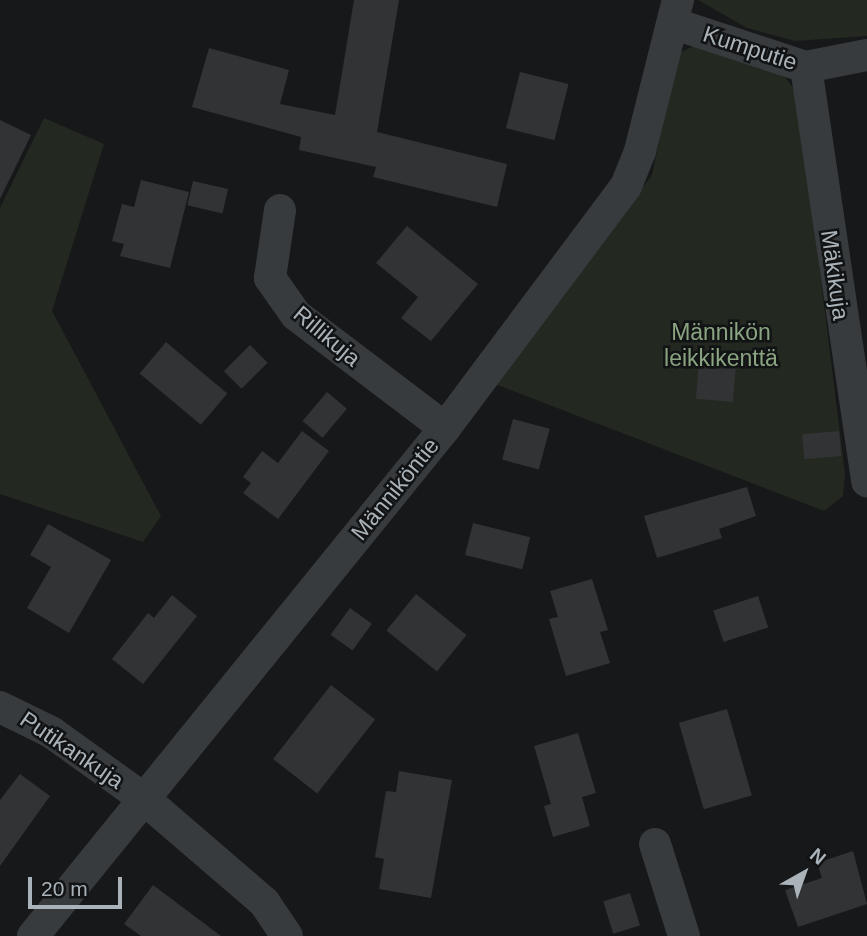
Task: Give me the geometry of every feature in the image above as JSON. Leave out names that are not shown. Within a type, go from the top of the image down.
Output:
[{"type":"street","name":"Kumputie","points":[[677,12],[806,67],[867,55]]},
{"type":"street","name":"Männiköntie","points":[[33,936],[445,428],[626,186],[677,12]]},
{"type":"street","name":"Mäkikuja","points":[[806,67],[867,482]]},
{"type":"street","name":"Rillikuja","points":[[280,210],[270,278],[296,315],[445,428]]},
{"type":"street","name":"Putikankuja","points":[[0,707],[51,732],[143,798],[264,902],[287,936]]},
{"type":"street","points":[[655,844],[684,936]]},
{"type":"green space","points":[[698,0],[867,0],[867,36],[795,41],[747,28]]},
{"type":"green space","name":"Männikön leikkikenttä","points":[[700,43],[780,71],[798,94],[845,474],[843,496],[824,511],[495,384],[652,175],[675,66],[681,52]]},
{"type":"green space","points":[[44,118],[104,144],[52,311],[161,516],[143,542],[0,494],[0,208]]},
{"type":"building","points":[[354,0],[399,0],[377,132],[507,164],[497,207],[373,177],[376,167],[299,150],[301,137],[192,107],[209,48],[289,70],[280,104],[335,115]]},
{"type":"building","points":[[520,72],[569,84],[554,140],[506,128]]},
{"type":"building","points":[[0,120],[31,135],[0,199]]},
{"type":"building","points":[[141,180],[189,192],[170,268],[120,256],[124,244],[112,241],[122,204],[134,207]]},
{"type":"building","points":[[193,181],[228,189],[222,213],[187,205]]},
{"type":"building","points":[[407,226],[478,284],[431,341],[401,318],[418,297],[376,263]]},
{"type":"building","points":[[166,342],[227,393],[201,425],[140,373]]},
{"type":"building","points":[[250,345],[268,363],[242,389],[224,371]]},
{"type":"building","points":[[699,363],[736,366],[733,402],[696,399]]},
{"type":"building","points":[[327,392],[347,409],[322,438],[303,421]]},
{"type":"building","points":[[513,419],[550,429],[539,469],[502,460]]},
{"type":"building","points":[[302,431],[329,451],[278,519],[243,493],[251,483],[243,477],[262,451],[278,463]]},
{"type":"building","points":[[839,431],[841,456],[804,459],[802,434]]},
{"type":"building","points":[[747,487],[756,516],[719,529],[722,538],[657,558],[644,516]]},
{"type":"building","points":[[473,523],[530,537],[522,569],[465,555]]},
{"type":"building","points":[[48,524],[111,560],[69,633],[27,608],[51,567],[30,555]]},
{"type":"building","points":[[592,579],[608,630],[600,632],[610,663],[566,676],[549,619],[558,617],[550,591]]},
{"type":"building","points":[[416,594],[467,635],[437,671],[386,631]]},
{"type":"building","points":[[172,595],[197,616],[143,684],[112,659],[148,613],[154,618]]},
{"type":"building","points":[[758,596],[768,627],[723,642],[713,611]]},
{"type":"building","points":[[350,608],[372,624],[352,651],[331,635]]},
{"type":"building","points":[[331,685],[375,719],[317,794],[273,759]]},
{"type":"building","points":[[727,709],[752,796],[704,809],[679,723]]},
{"type":"building","points":[[578,733],[596,793],[582,797],[590,826],[553,837],[544,806],[551,804],[534,746]]},
{"type":"building","points":[[399,771],[452,780],[431,898],[379,889],[384,859],[375,857],[386,791],[396,792]]},
{"type":"building","points":[[20,774],[50,796],[0,866],[0,800]]},
{"type":"building","points":[[853,851],[867,904],[798,927],[785,890],[822,878],[817,863]]},
{"type":"building","points":[[153,885],[221,936],[141,936],[124,924]]},
{"type":"building","points":[[630,893],[640,926],[613,934],[603,901]]}]
